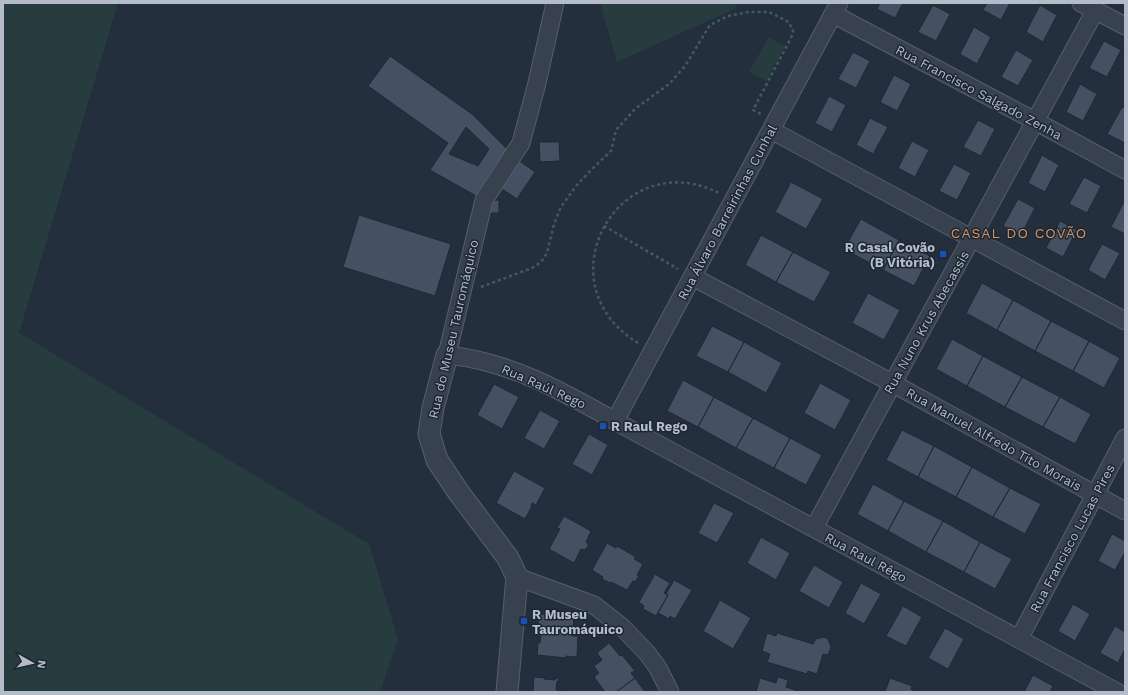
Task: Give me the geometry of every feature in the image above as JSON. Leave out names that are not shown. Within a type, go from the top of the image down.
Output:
[{"type":"street","name":"Rua do Museu Tauromáquico","points":[[517,577],[508,558],[458,494],[437,460],[429,434],[433,408],[484,200],[521,143],[555,3]]},
{"type":"street","points":[[1088,7],[1125,26]]},
{"type":"street","name":"Rua Nuno Krus Abecassis","points":[[814,528],[1035,121],[1088,7]]},
{"type":"street","name":"Rua Francisco Salgado Zenha","points":[[836,9],[1125,170]]},
{"type":"street","name":"Rua Álvaro Barreirinhas Cunhal","points":[[615,421],[836,9]]},
{"type":"street","points":[[773,126],[971,239],[1125,321]]},
{"type":"street","name":"Rua Manuel Alfredo Tito Morais","points":[[693,277],[892,383],[1125,511]]},
{"type":"street","name":"Rua Raúl Rego","points":[[447,355],[468,357],[505,366],[566,393],[615,421]]},
{"type":"street","name":"Rua Raul Rêgo","points":[[615,421],[1117,692]]},
{"type":"street","name":"Rua Francisco Lucas Pires","points":[[1019,639],[1125,438]]},
{"type":"street","points":[[507,692],[517,577],[594,605],[623,628],[647,652],[658,668],[670,692]]},
{"type":"path","points":[[461,297],[489,283],[532,268],[541,262],[547,253],[554,224],[561,207],[576,186],[611,151],[616,130],[622,123],[635,109],[670,84],[685,66],[710,25],[728,16],[749,12],[769,12],[787,21],[793,29],[793,34],[753,110],[773,126]]},
{"type":"path","points":[[653,352],[628,337],[616,326],[606,314],[599,301],[593,270],[594,255],[604,226],[612,213],[623,202],[643,191],[664,184],[679,182],[694,184],[709,188],[733,201]]},
{"type":"path","points":[[604,226],[693,277]]},
{"type":"green space","points":[[3,3],[118,3],[19,333],[369,544],[398,639],[380,692],[3,692]]},
{"type":"green space","points":[[600,3],[737,3],[734,9],[617,62]]},
{"type":"green space","points":[[769,37],[785,46],[766,81],[749,72]]},
{"type":"building","points":[[880,3],[903,3],[895,18],[877,9]]},
{"type":"building","points":[[987,3],[1010,3],[1001,20],[983,10]]},
{"type":"building","points":[[933,5],[950,14],[936,41],[918,32]]},
{"type":"building","points":[[1040,5],[1057,15],[1043,42],[1026,32]]},
{"type":"building","points":[[974,27],[991,37],[977,64],[960,54]]},
{"type":"building","points":[[1104,41],[1121,50],[1107,77],[1089,68]]},
{"type":"building","points":[[1016,50],[1033,60],[1018,86],[1001,77]]},
{"type":"building","points":[[853,52],[870,61],[856,88],[838,79]]},
{"type":"building","points":[[390,56],[472,114],[511,153],[478,197],[430,170],[448,143],[368,86]],"holes":[[[466,127],[489,149],[478,166],[449,154]]]},
{"type":"building","points":[[894,75],[911,84],[897,111],[880,102]]},
{"type":"building","points":[[1080,84],[1097,94],[1083,121],[1066,112]]},
{"type":"building","points":[[829,96],[846,105],[832,132],[815,123]]},
{"type":"building","points":[[1122,107],[1125,108],[1125,143],[1107,134]]},
{"type":"building","points":[[870,118],[888,127],[873,154],[856,145]]},
{"type":"building","points":[[978,120],[995,129],[981,156],[963,147]]},
{"type":"building","points":[[912,141],[929,150],[915,177],[898,168]]},
{"type":"building","points":[[539,142],[559,142],[560,161],[540,162]]},
{"type":"building","points":[[1042,155],[1059,165],[1045,192],[1028,183]]},
{"type":"building","points":[[518,160],[535,172],[517,199],[499,187]]},
{"type":"building","points":[[954,164],[971,173],[957,200],[939,191]]},
{"type":"building","points":[[1084,177],[1101,186],[1087,213],[1069,204]]},
{"type":"building","points":[[791,182],[823,199],[806,229],[775,212]]},
{"type":"building","points":[[1018,199],[1035,208],[1021,235],[1003,226]]},
{"type":"building","points":[[499,200],[499,213],[489,213],[488,201]]},
{"type":"building","points":[[1125,200],[1125,234],[1111,227]]},
{"type":"building","points":[[359,215],[451,244],[435,296],[343,267]]},
{"type":"building","points":[[861,219],[899,240],[883,270],[844,249]]},
{"type":"building","points":[[1060,221],[1077,230],[1063,257],[1046,248]]},
{"type":"building","points":[[761,235],[793,252],[776,282],[745,265]]},
{"type":"building","points":[[899,240],[930,256],[914,286],[883,270]]},
{"type":"building","points":[[1102,244],[1120,253],[1105,280],[1088,270]]},
{"type":"building","points":[[793,252],[831,272],[814,302],[776,282]]},
{"type":"building","points":[[982,283],[1013,300],[997,330],[966,313]]},
{"type":"building","points":[[868,293],[900,310],[884,340],[852,323]]},
{"type":"building","points":[[1013,300],[1051,321],[1035,351],[997,330]]},
{"type":"building","points":[[1051,321],[1089,341],[1073,371],[1035,351]]},
{"type":"building","points":[[712,326],[744,342],[728,372],[696,356]]},
{"type":"building","points":[[952,339],[983,356],[967,386],[936,369]]},
{"type":"building","points":[[1089,341],[1120,358],[1104,388],[1073,371]]},
{"type":"building","points":[[744,342],[782,363],[766,393],[728,372]]},
{"type":"building","points":[[983,356],[1022,377],[1005,407],[967,386]]},
{"type":"building","points":[[1022,377],[1060,397],[1043,427],[1005,407]]},
{"type":"building","points":[[683,380],[714,397],[698,427],[667,411]]},
{"type":"building","points":[[820,383],[851,400],[835,430],[804,413]]},
{"type":"building","points":[[494,384],[519,397],[502,429],[477,415]]},
{"type":"building","points":[[714,397],[753,418],[736,448],[698,427]]},
{"type":"building","points":[[1060,397],[1091,414],[1075,444],[1043,427]]},
{"type":"building","points":[[540,410],[560,421],[544,449],[524,438]]},
{"type":"building","points":[[753,418],[790,438],[774,468],[736,448]]},
{"type":"building","points":[[902,430],[934,446],[918,477],[886,460]]},
{"type":"building","points":[[589,434],[608,445],[592,475],[572,464]]},
{"type":"building","points":[[790,438],[822,455],[806,485],[774,468]]},
{"type":"building","points":[[934,446],[972,467],[956,497],[918,477]]},
{"type":"building","points":[[972,467],[1010,488],[993,517],[956,497]]},
{"type":"building","points":[[514,471],[545,488],[536,505],[532,503],[532,506],[525,519],[496,503]]},
{"type":"building","points":[[873,484],[904,501],[888,531],[857,514]]},
{"type":"building","points":[[1010,488],[1041,504],[1025,534],[993,517]]},
{"type":"building","points":[[904,501],[943,521],[926,552],[888,531]]},
{"type":"building","points":[[714,503],[734,513],[717,543],[698,533]]},
{"type":"building","points":[[564,516],[591,531],[586,542],[588,547],[584,550],[581,549],[574,563],[549,549],[560,529],[557,528]]},
{"type":"building","points":[[943,521],[980,542],[964,572],[926,552]]},
{"type":"building","points":[[1112,534],[1125,541],[1125,552],[1115,570],[1098,561]]},
{"type":"building","points":[[761,537],[790,553],[776,580],[747,563]]},
{"type":"building","points":[[980,542],[1012,559],[995,589],[964,572]]},
{"type":"building","points":[[607,543],[616,548],[617,546],[636,557],[634,559],[643,564],[637,575],[639,576],[635,582],[633,581],[627,590],[602,579],[603,577],[592,570]]},
{"type":"building","points":[[814,565],[843,582],[829,608],[799,591]]},
{"type":"building","points":[[655,574],[670,583],[664,593],[668,595],[656,616],[643,609],[644,606],[639,602]]},
{"type":"building","points":[[674,580],[692,590],[675,619],[670,616],[669,619],[658,613]]},
{"type":"building","points":[[861,583],[881,594],[864,624],[845,613]]},
{"type":"building","points":[[720,600],[751,618],[733,649],[703,631]]},
{"type":"building","points":[[1073,604],[1090,614],[1075,641],[1058,631]]},
{"type":"building","points":[[903,606],[922,617],[906,646],[886,636]]},
{"type":"building","points":[[539,614],[559,615],[559,617],[574,619],[572,636],[578,636],[577,657],[566,656],[566,658],[537,655],[538,643],[540,643],[541,636],[537,636]]},
{"type":"building","points":[[1115,626],[1125,632],[1125,649],[1118,663],[1100,653]]},
{"type":"building","points":[[945,628],[964,639],[948,669],[928,658]]},
{"type":"building","points":[[767,633],[776,636],[777,633],[813,644],[816,639],[824,637],[828,639],[831,647],[828,655],[823,654],[817,674],[808,671],[807,674],[767,662],[770,654],[762,651]]},
{"type":"building","points":[[609,643],[620,656],[622,655],[635,671],[631,673],[635,678],[616,692],[605,692],[594,677],[599,673],[594,666],[602,660],[597,653]]},
{"type":"building","points":[[1033,675],[1053,686],[1050,692],[1024,692]]},
{"type":"building","points":[[534,677],[555,680],[555,678],[559,679],[559,681],[557,681],[556,690],[567,692],[533,692]]},
{"type":"building","points":[[778,677],[788,680],[786,687],[801,692],[756,692],[760,678],[776,683]]},
{"type":"building","points":[[635,678],[645,692],[616,692]]},
{"type":"building","points":[[890,678],[912,686],[911,689],[914,692],[885,692]]},
{"type":"place","name":"R Casal Covão (B Vitória)","points":[[943,254]]},
{"type":"place","name":"R Raul Rego","points":[[603,426]]},
{"type":"place","name":"R Museu Tauromáquico","points":[[524,621]]},
{"type":"district","name":"CASAL DO COVÃO","points":[[1019,233]]}]
